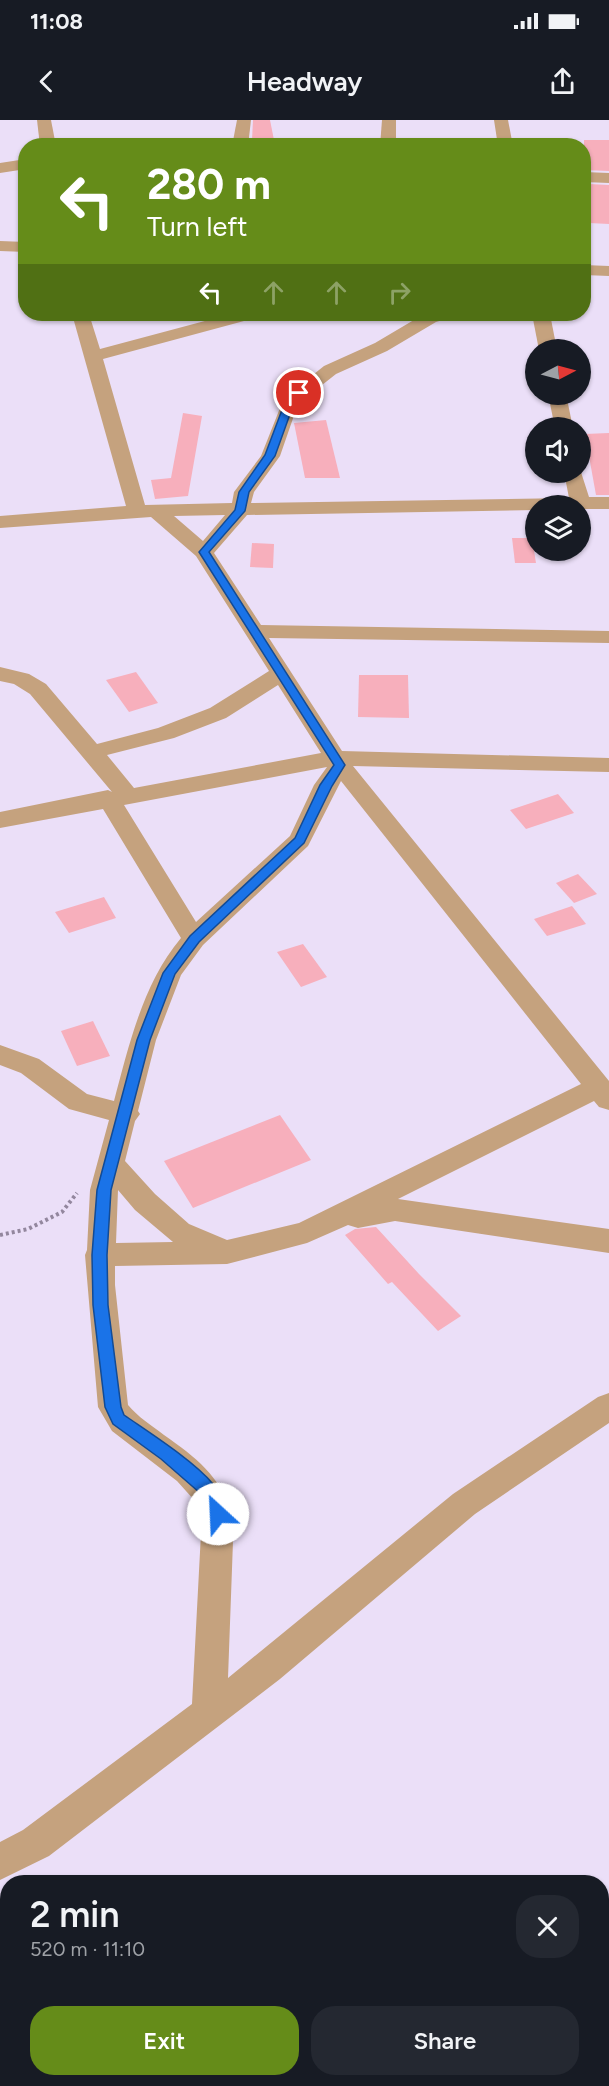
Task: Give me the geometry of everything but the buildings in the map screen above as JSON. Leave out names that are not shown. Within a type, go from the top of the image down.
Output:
[{"type":"street","points":[[44,120],[47,138]]},
{"type":"street","points":[[241,138],[244,120]]},
{"type":"street","points":[[388,138],[389,120]]},
{"type":"street","points":[[501,120],[504,138]]},
{"type":"street","points":[[0,168],[18,165]]},
{"type":"street","points":[[591,177],[609,178]]},
{"type":"street","points":[[0,246],[18,247]]},
{"type":"street","points":[[591,270],[609,271]]},
{"type":"street","points":[[83,321],[147,511],[204,552],[337,762],[604,1094],[307,1232],[273,1242],[227,1251],[99,1255]]},
{"type":"street","points":[[93,356],[224,321]]},
{"type":"street","points":[[204,552],[240,511],[244,492],[270,456],[290,402],[330,370],[381,347],[425,321]]},
{"type":"street","points":[[542,321],[546,339]]},
{"type":"street","points":[[591,503],[609,503]]},
{"type":"street","points":[[0,522],[147,511],[525,504]]},
{"type":"street","points":[[256,631],[609,637]]},
{"type":"street","points":[[92,752],[166,733],[218,714],[281,673]]},
{"type":"street","points":[[0,674],[21,679],[38,689],[92,752],[194,939]]},
{"type":"street","points":[[209,1712],[218,1514],[206,1488],[166,1454],[119,1420],[113,1407],[101,1305],[99,1255],[104,1190],[126,1114],[143,1040],[169,973],[194,939],[300,840],[337,762]]},
{"type":"street","points":[[0,820],[118,796],[337,762],[605,770]]},
{"type":"street","points":[[0,1055],[30,1066],[79,1102],[126,1114]]},
{"type":"street","points":[[111,1163],[145,1202],[179,1232],[227,1251]]},
{"type":"street","points":[[325,1223],[395,1210],[609,1242]]},
{"type":"street","points":[[0,1862],[36,1843],[268,1668],[464,1504],[609,1406]]},
{"type":"path","points":[[0,1234],[28,1229],[62,1212],[82,1185],[111,1163]]},
{"type":"route","points":[[218,1514],[206,1488],[166,1454],[119,1420],[113,1407],[101,1305],[99,1255],[104,1190],[126,1114],[143,1040],[169,973],[194,939],[300,840],[326,785],[340,765],[204,552],[240,511],[240,500],[270,456],[290,402],[299,393]]}]
